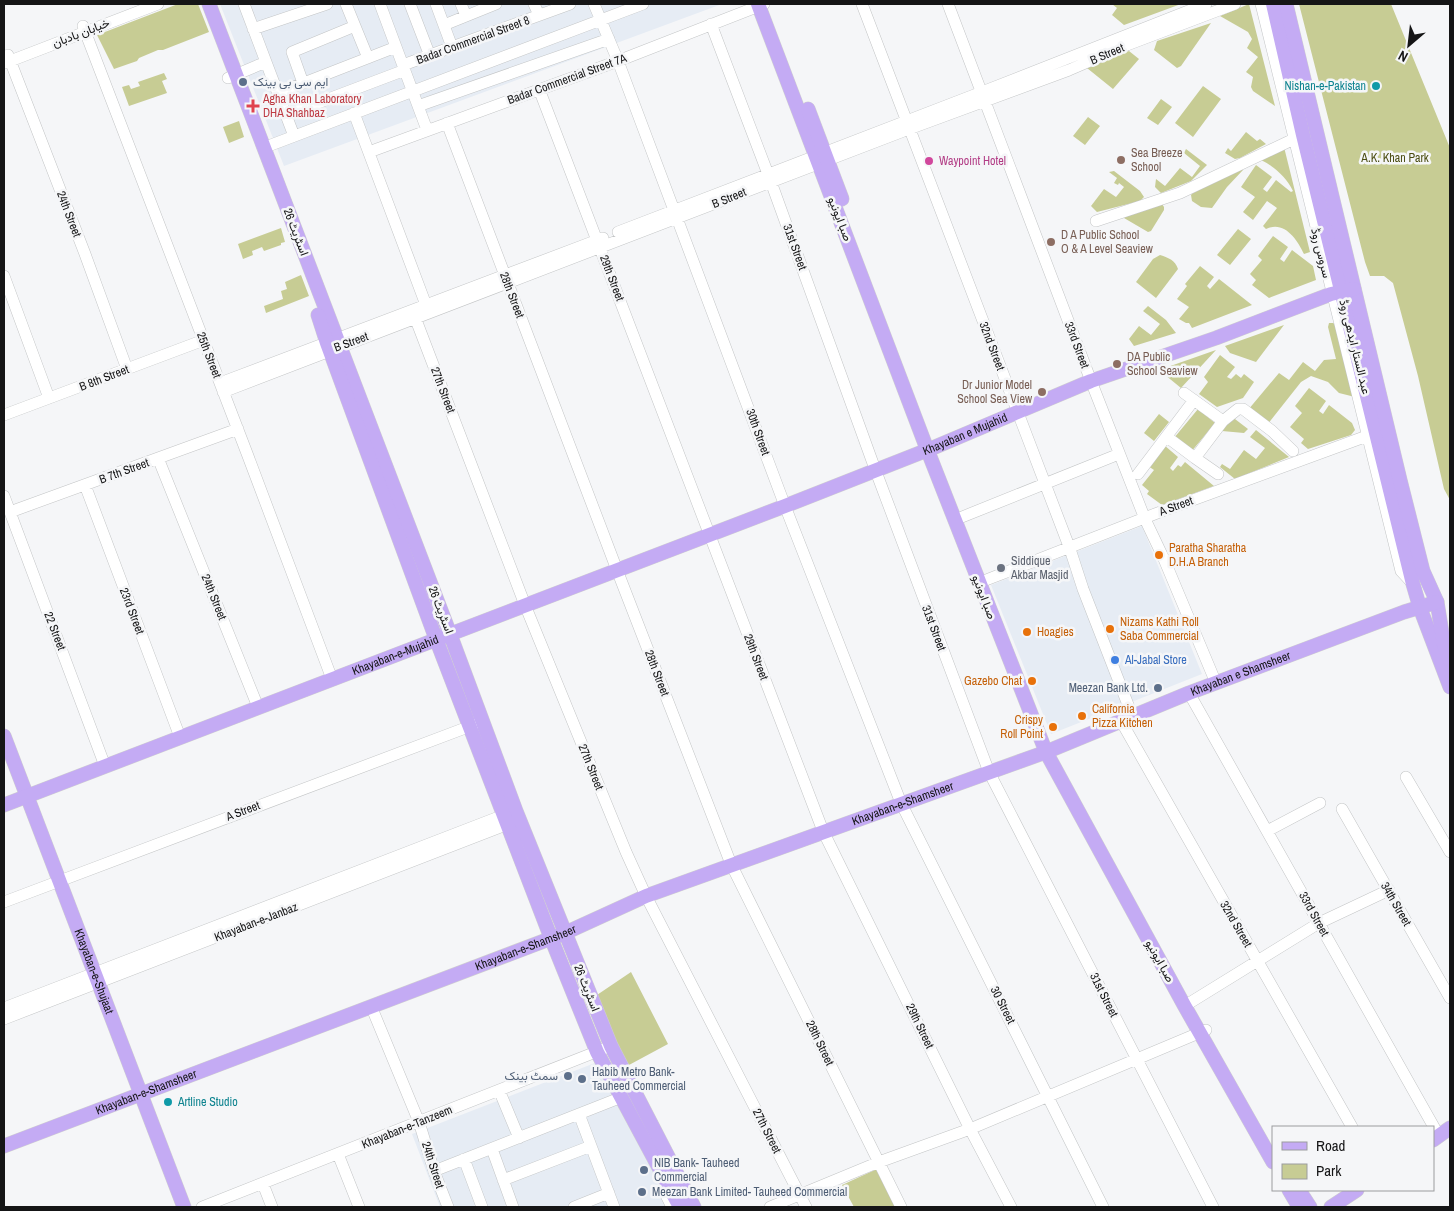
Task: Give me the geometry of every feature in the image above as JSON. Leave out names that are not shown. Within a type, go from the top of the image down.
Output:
[{"type":"main road","name":"اسٹریٹ 26","points":[[200,4],[263,148],[436,639],[516,811],[611,1046],[694,1207]]},
{"type":"main road","name":"اسٹریٹ 26","points":[[209,4],[232,76],[320,320],[333,345],[450,634],[506,820],[551,938],[597,1052],[680,1207]]},
{"type":"main road","name":"صبا ایونیو","points":[[762,4],[931,448],[1050,750],[1272,1160]]},
{"type":"main road","name":"عبد الستار ایدھی روڈ","points":[[1273,4],[1413,584],[1420,608],[1450,687]]},
{"type":"main road","name":"عبد الستار ایدھی روڈ","points":[[1286,4],[1342,291],[1402,489],[1424,571],[1437,602],[1444,645],[1450,660]]},
{"type":"main road","name":"Khayaban e Mujahid","points":[[785,506],[1017,413],[1091,381],[1216,338],[1342,291]]},
{"type":"main road","name":"صبا ایونیو","points":[[931,448],[962,517],[1050,750],[1191,1002],[1203,1032],[1272,1142]]},
{"type":"main road","name":"Khayaban-e-Mujahid","points":[[4,805],[785,506]]},
{"type":"main road","points":[[1413,584],[1428,580]]},
{"type":"main road","name":"Khayaban e Shamsheer","points":[[1050,750],[1189,693],[1404,612],[1437,602]]},
{"type":"main road","name":"Khayaban-e-Shujaat","points":[[4,736],[23,797],[136,1096],[175,1207]]},
{"type":"main road","name":"Khayaban-e-Shamsheer","points":[[4,1146],[565,933],[646,896],[1050,750]]},
{"type":"main road","name":"Khayaban-e-Shujaat","points":[[4,758],[23,797]]},
{"type":"main road","name":"Khayaban-e-Shujaat","points":[[136,1096],[184,1207]]},
{"type":"main road","points":[[1290,1191],[1299,1207]]},
{"type":"main road","points":[[1300,1191],[1310,1207]]},
{"type":"main road","points":[[1331,1207],[1355,1191]]},
{"type":"street","name":"خیابان بادبان","points":[[7,59],[141,4]]},
{"type":"street","name":"خیابان بادبان","points":[[84,29],[158,4]]},
{"type":"street","points":[[246,4],[253,29],[294,136]]},
{"type":"street","points":[[253,29],[327,4]]},
{"type":"street","points":[[346,4],[368,58]]},
{"type":"street","points":[[380,4],[427,130]]},
{"type":"street","points":[[410,4],[430,56]]},
{"type":"street","points":[[436,4],[452,47]]},
{"type":"street","points":[[461,4],[466,16]]},
{"type":"street","points":[[444,25],[496,4]]},
{"type":"street","points":[[534,4],[539,15]]},
{"type":"street","name":"30th Street","points":[[594,4],[618,60],[785,506],[901,803]]},
{"type":"street","points":[[263,148],[412,90],[644,4]]},
{"type":"street","name":"Badar Commercial Street 7A","points":[[369,152],[618,60],[762,4]]},
{"type":"street","name":"32nd Street","points":[[862,4],[1070,548],[1126,718],[1257,961],[1351,1126]]},
{"type":"street","name":"33rd Street","points":[[948,4],[1119,454],[1216,683]]},
{"type":"street","name":"B Street","points":[[222,387],[984,97],[1206,4]]},
{"type":"street","name":"B Street","points":[[984,97],[1069,70],[1127,45],[1234,4]]},
{"type":"street","name":"سروس روڈ","points":[[1261,4],[1294,139],[1342,291],[1367,436],[1400,571],[1413,584]]},
{"type":"street","name":"Badar Commercial Street 8","points":[[286,115],[452,47],[563,5]]},
{"type":"street","name":"31st Street","points":[[711,24],[770,178],[875,469],[989,772],[1213,1207]]},
{"type":"street","points":[[303,83],[292,52],[355,26]]},
{"type":"street","name":"25th Street","points":[[84,29],[332,679]]},
{"type":"street","points":[[418,106],[609,38]]},
{"type":"street","points":[[278,92],[396,47]]},
{"type":"street","name":"24th Street","points":[[7,59],[127,369]]},
{"type":"street","points":[[232,76],[266,62]]},
{"type":"street","name":"29th Street","points":[[539,89],[823,831],[970,1129],[1011,1207]]},
{"type":"street","points":[[354,113],[426,305]]},
{"type":"street","name":"28th Street","points":[[447,123],[731,864],[901,1207]]},
{"type":"street","points":[[1096,221],[1180,193],[1294,139]]},
{"type":"street","points":[[4,276],[49,398]]},
{"type":"street","name":"B Street","points":[[414,314],[426,305],[506,278]]},
{"type":"street","name":"27th Street","points":[[414,314],[526,605],[626,852],[646,896],[806,1207]]},
{"type":"street","name":"B 8th Street","points":[[4,416],[204,340]]},
{"type":"street","points":[[1184,393],[1223,420]]},
{"type":"street","points":[[1138,474],[1194,400]]},
{"type":"street","points":[[1195,458],[1223,420],[1238,409],[1243,409],[1293,450]]},
{"type":"street","name":"B 7th Street","points":[[10,512],[238,429]]},
{"type":"street","name":"A Street","points":[[986,580],[1367,436]]},
{"type":"street","points":[[1167,437],[1218,474]]},
{"type":"street","points":[[962,517],[1119,454]]},
{"type":"street","name":"24th Street","points":[[158,458],[258,708]]},
{"type":"street","name":"23rd Street","points":[[85,485],[180,737]]},
{"type":"street","name":"22 Street","points":[[4,496],[106,766]]},
{"type":"street","name":"33rd Street","points":[[1189,693],[1441,1134]]},
{"type":"street","name":"A Street","points":[[4,902],[477,724]]},
{"type":"street","points":[[1406,777],[1450,852]]},
{"type":"street","name":"30 Street","points":[[901,803],[1103,1207]]},
{"type":"street","points":[[1267,831],[1320,803]]},
{"type":"street","name":"34th Street","points":[[1342,809],[1450,998]]},
{"type":"street","name":"Khayaban-e-Janbaz","points":[[4,1018],[92,980],[506,820]]},
{"type":"street","points":[[1191,1002],[1319,923],[1389,890]]},
{"type":"street","name":"Khayaban-e-Janbaz","points":[[4,1008],[92,980]]},
{"type":"street","name":"24th Street","points":[[372,1006],[420,1122],[434,1170],[448,1207]]},
{"type":"street","points":[[770,1207],[878,1162],[970,1129],[1203,1032]]},
{"type":"street","name":"Khayaban-e-Tanzeem","points":[[202,1207],[611,1046]]},
{"type":"street","points":[[499,1090],[519,1138]]},
{"type":"street","points":[[434,1170],[621,1098],[672,1207]]},
{"type":"street","points":[[579,1114],[614,1207]]},
{"type":"street","points":[[503,1180],[591,1146]]},
{"type":"street","points":[[492,1149],[514,1207]]},
{"type":"street","points":[[338,1154],[358,1207]]},
{"type":"street","points":[[464,1159],[482,1207]]},
{"type":"street","points":[[263,1184],[272,1207]]},
{"type":"street","points":[[574,1207],[609,1193]]},
{"type":"shaded area","points":[[220,4],[722,4],[284,166]]},
{"type":"shaded area","points":[[1142,526],[1202,674],[1051,734],[991,585]]},
{"type":"shaded area","points":[[600,1061],[678,1207],[440,1207],[412,1134]]},
{"type":"green space","points":[[178,4],[198,4],[209,32],[163,50],[158,50],[139,58],[137,61],[114,69],[97,35]]},
{"type":"green space","points":[[1112,4],[1181,4],[1124,25],[1112,15],[1117,8]]},
{"type":"green space","points":[[1249,4],[1275,106],[1253,91],[1251,87],[1253,77],[1246,72],[1258,57],[1247,48],[1252,39],[1248,32],[1220,16]]},
{"type":"green space","name":"A.K. Khan Park","points":[[1299,4],[1391,4],[1450,148],[1450,500],[1444,489],[1418,376],[1393,283],[1384,276],[1370,276],[1365,262]]},
{"type":"green space","points":[[1211,23],[1181,66],[1177,68],[1154,50],[1157,41]]},
{"type":"green space","points":[[1129,51],[1139,59],[1113,89],[1087,68]]},
{"type":"green space","points":[[164,73],[167,79],[162,81],[167,93],[129,106],[122,87],[129,85],[131,89],[140,86],[138,82]]},
{"type":"green space","points":[[1203,86],[1221,99],[1193,137],[1175,123]]},
{"type":"green space","points":[[1161,99],[1172,107],[1158,125],[1147,118]]},
{"type":"green space","points":[[1088,117],[1100,126],[1085,145],[1073,136]]},
{"type":"green space","points":[[239,121],[244,137],[229,143],[223,127]]},
{"type":"green space","points":[[1246,132],[1257,141],[1260,139],[1266,144],[1240,158],[1235,159],[1225,153],[1228,148],[1231,151]]},
{"type":"green space","points":[[1284,147],[1310,252],[1304,254],[1298,242],[1289,232],[1279,227],[1266,229],[1263,226],[1277,208],[1267,201],[1253,220],[1243,212],[1255,197],[1241,187],[1256,165],[1272,177],[1263,189],[1267,192],[1276,180],[1291,192],[1293,191],[1280,173],[1261,160]]},
{"type":"green space","points":[[1186,149],[1207,165],[1191,181],[1161,193],[1155,187],[1156,179],[1165,186],[1180,168],[1192,177],[1200,166],[1184,153]]},
{"type":"green space","points":[[1243,167],[1243,170],[1227,187],[1212,208],[1201,207],[1192,201],[1191,195],[1194,191]]},
{"type":"green space","points":[[1114,171],[1140,191],[1144,197],[1140,201],[1097,212],[1091,206],[1104,189],[1116,197],[1124,187],[1119,183],[1118,185],[1114,183],[1117,178],[1109,172]]},
{"type":"green space","points":[[1162,204],[1164,210],[1151,231],[1148,232],[1124,218],[1123,215]]},
{"type":"green space","points":[[281,228],[285,242],[264,251],[262,247],[252,251],[253,255],[243,259],[238,244]]},
{"type":"green space","points":[[1238,229],[1251,239],[1230,265],[1217,255]]},
{"type":"green space","points":[[1273,236],[1288,247],[1280,259],[1284,262],[1292,250],[1313,266],[1316,280],[1269,298],[1252,285],[1256,280],[1250,274],[1262,260],[1258,256]]},
{"type":"green space","points":[[1160,255],[1175,263],[1178,269],[1156,298],[1136,282],[1153,259]]},
{"type":"green space","points":[[1200,266],[1214,277],[1207,286],[1210,289],[1219,279],[1252,305],[1192,328],[1189,323],[1179,319],[1189,307],[1177,299],[1187,286],[1185,284]]},
{"type":"green space","points":[[301,275],[309,296],[266,313],[264,306],[283,299],[281,291],[287,289],[285,282]]},
{"type":"green space","points":[[1148,306],[1166,320],[1176,333],[1134,346],[1129,339],[1139,326],[1151,335],[1160,324],[1143,311]]},
{"type":"green space","points":[[1329,323],[1335,324],[1355,397],[1339,393],[1328,382],[1311,376],[1301,382],[1267,425],[1248,410],[1279,373],[1289,380],[1303,362],[1315,371],[1324,360],[1336,359],[1328,327]]},
{"type":"green space","points":[[1284,325],[1256,362],[1230,353],[1225,346]]},
{"type":"green space","points":[[1216,350],[1181,388],[1159,370]]},
{"type":"green space","points":[[1220,355],[1235,367],[1227,377],[1231,379],[1236,374],[1241,378],[1244,374],[1254,382],[1243,398],[1217,407],[1199,394],[1208,382],[1204,377]]},
{"type":"green space","points":[[1309,388],[1326,401],[1319,411],[1323,414],[1329,405],[1352,423],[1355,430],[1351,435],[1308,449],[1301,443],[1304,439],[1290,427],[1302,413],[1295,406]]},
{"type":"green space","points":[[1198,409],[1215,423],[1191,452],[1174,438]]},
{"type":"green space","points":[[1159,414],[1169,422],[1154,441],[1144,433]]},
{"type":"green space","points":[[1231,416],[1248,429],[1244,433],[1222,431]]},
{"type":"green space","points":[[1256,430],[1289,457],[1235,479],[1220,467],[1222,464],[1230,469],[1244,450],[1256,459],[1265,448],[1250,437]]},
{"type":"green space","points":[[1164,445],[1178,457],[1170,468],[1173,471],[1178,465],[1181,467],[1185,462],[1214,486],[1162,505],[1147,494],[1149,491],[1142,485],[1154,470],[1148,466]]},
{"type":"green space","points":[[631,972],[668,1044],[629,1065],[615,1042],[594,997]]},
{"type":"green space","points":[[877,1169],[896,1207],[854,1207],[842,1185]]},
{"type":"place","name":"ایم سی بی بینک","points":[[243,82]]},
{"type":"place","name":"Nishan-e-Pakistan","points":[[1376,86]]},
{"type":"place","name":"Agha Khan Laboratory DHA Shahbaz","points":[[253,106]]},
{"type":"place","name":"Sea Breeze School","points":[[1121,160]]},
{"type":"place","name":"Waypoint Hotel","points":[[929,161]]},
{"type":"place","name":"D A Public School O & A Level Seaview","points":[[1051,242]]},
{"type":"place","name":"DA Public School Seaview","points":[[1117,364]]},
{"type":"place","name":"Dr Junior Model School Sea View","points":[[1042,392]]},
{"type":"place","name":"Paratha Sharatha D.H.A Branch","points":[[1159,555]]},
{"type":"place","name":"Siddique Akbar Masjid","points":[[1001,568]]},
{"type":"place","name":"Nizams Kathi Roll Saba Commercial","points":[[1110,629]]},
{"type":"place","name":"Hoagies","points":[[1027,632]]},
{"type":"place","name":"Al-Jabal Store","points":[[1115,660]]},
{"type":"place","name":"Gazebo Chat","points":[[1032,681]]},
{"type":"place","name":"Meezan Bank Ltd.","points":[[1158,688]]},
{"type":"place","name":"California Pizza Kitchen","points":[[1082,716]]},
{"type":"place","name":"Crispy Roll Point","points":[[1053,727]]},
{"type":"place","name":"سمٹ بینک","points":[[568,1076]]},
{"type":"place","name":"Habib Metro Bank- Tauheed Commercial","points":[[582,1079]]},
{"type":"place","name":"Artline Studio","points":[[168,1102]]},
{"type":"place","name":"NIB Bank- Tauheed Commercial","points":[[644,1170]]},
{"type":"place","name":"Meezan Bank Limited- Tauheed Commercial","points":[[642,1192]]}]
